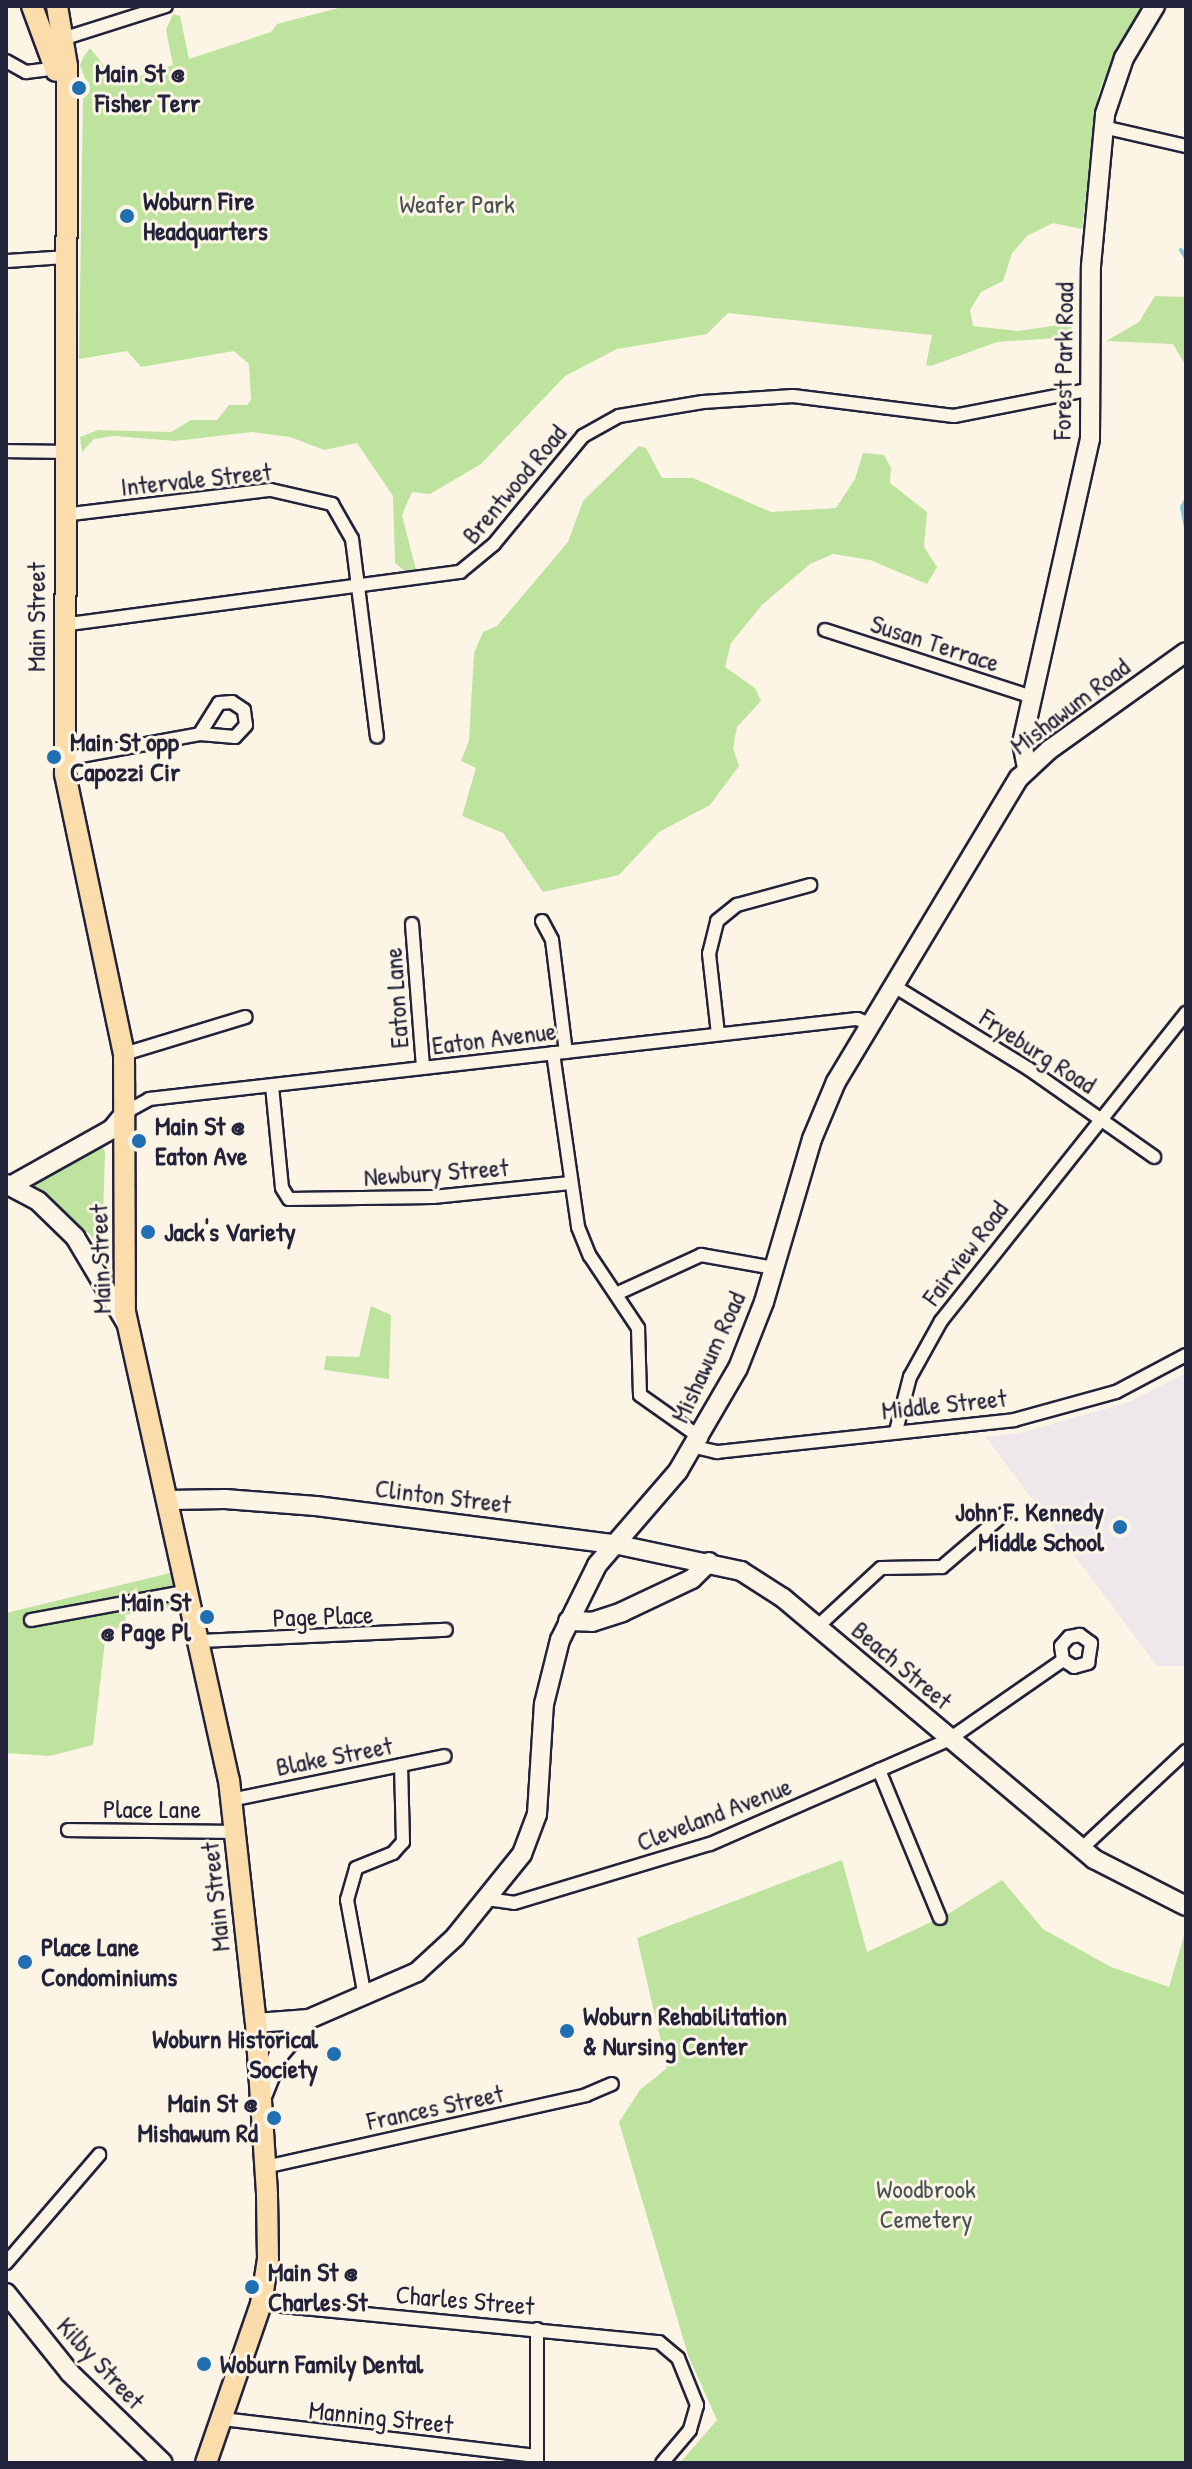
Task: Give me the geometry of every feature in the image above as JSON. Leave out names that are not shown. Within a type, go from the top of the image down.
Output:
[{"type":"main road","name":"Main Street","points":[[32,6],[55,41]]},
{"type":"main road","name":"Main Street","points":[[57,6],[55,41],[62,73],[66,257],[62,625],[64,759],[124,1054],[126,1112],[121,1263],[128,1329],[201,1641],[231,1800],[257,2031],[268,2251],[261,2304],[206,2463]]},
{"type":"street","points":[[55,41],[166,6]]},
{"type":"street","name":"Forest Park Road","points":[[1027,768],[1021,746],[1088,452],[1091,266],[1103,127],[1119,68],[1155,6]]},
{"type":"street","points":[[6,61],[26,72],[62,73]]},
{"type":"street","points":[[1103,127],[1186,146]]},
{"type":"street","points":[[6,261],[66,257]]},
{"type":"street","name":"Brentwood Road","points":[[62,625],[443,577],[469,568],[583,436],[619,416],[703,402],[793,396],[947,417],[1091,389]]},
{"type":"street","points":[[6,451],[64,452]]},
{"type":"street","name":"Intervale Street","points":[[63,515],[262,491],[309,495],[332,504],[346,522],[377,736]]},
{"type":"street","name":"Susan Terrace","points":[[825,630],[1032,697]]},
{"type":"street","name":"Mishawum Road","points":[[257,2031],[309,2019],[365,1997],[425,1967],[487,1899],[522,1854],[535,1826],[544,1704],[568,1621],[614,1544],[698,1442],[747,1348],[818,1121],[871,1024],[1002,801],[1027,768],[1186,652]]},
{"type":"street","points":[[64,759],[200,734]]},
{"type":"street","points":[[718,1034],[709,954],[717,921],[742,903],[810,885]]},
{"type":"street","points":[[542,921],[552,940],[570,1183],[584,1246],[639,1333],[642,1398],[698,1442]]},
{"type":"street","name":"Eaton Lane","points":[[412,924],[423,1068]]},
{"type":"street","name":"Fryeburg Road","points":[[894,986],[1154,1157]]},
{"type":"street","name":"Fairview Road","points":[[896,1431],[905,1388],[936,1329],[1098,1118],[1186,1013]]},
{"type":"street","points":[[124,1054],[246,1017]]},
{"type":"street","name":"Eaton Avenue","points":[[126,1112],[138,1101],[857,1019],[871,1024]]},
{"type":"street","name":"Newbury Street","points":[[272,1086],[282,1188],[289,1199],[433,1197],[570,1183]]},
{"type":"street","points":[[126,1112],[112,1129],[9,1184],[46,1208],[75,1237],[128,1329]]},
{"type":"street","points":[[616,1294],[701,1255],[774,1268]]},
{"type":"street","name":"Middle Street","points":[[698,1442],[717,1452],[995,1423],[1069,1406],[1124,1389],[1186,1355]]},
{"type":"street","name":"Clinton Street","points":[[169,1500],[284,1503],[614,1544],[709,1562]]},
{"type":"street","points":[[817,1627],[881,1568],[942,1567],[1004,1514]]},
{"type":"street","points":[[568,1621],[592,1622],[622,1612],[692,1579],[709,1562]]},
{"type":"street","name":"Beach Street","points":[[709,1562],[760,1580],[1081,1849],[1124,1877],[1186,1906]]},
{"type":"street","points":[[31,1620],[189,1591]]},
{"type":"street","name":"Page Place","points":[[201,1641],[446,1630]]},
{"type":"street","name":"Cleveland Avenue","points":[[487,1899],[514,1903],[693,1850],[949,1739],[1063,1660]]},
{"type":"street","points":[[1081,1849],[1186,1751]]},
{"type":"street","name":"Blake Street","points":[[231,1800],[445,1756]]},
{"type":"street","points":[[365,1997],[347,1900],[356,1868],[393,1853],[403,1842],[401,1765]]},
{"type":"street","points":[[879,1770],[940,1918]]},
{"type":"street","name":"Place Lane","points":[[68,1830],[235,1832]]},
{"type":"street","name":"Mishawum Road","points":[[261,2106],[268,2075],[292,2036],[309,2019]]},
{"type":"street","points":[[257,2031],[292,2036]]},
{"type":"street","name":"Frances Street","points":[[265,2167],[586,2095],[612,2084]]},
{"type":"street","points":[[6,2263],[99,2155]]},
{"type":"street","name":"Kilby Street","points":[[6,2294],[70,2373],[163,2463]]},
{"type":"street","name":"Charles Street","points":[[261,2304],[664,2344],[683,2366],[697,2405],[690,2430],[662,2463]]},
{"type":"street","points":[[537,2329],[537,2460]]},
{"type":"street","name":"Manning Street","points":[[222,2419],[537,2460]]},
{"type":"shaded area","name":"John F. Kennedy Middle School","points":[[1186,1373],[1186,1666],[1157,1666],[985,1436],[1017,1434],[1129,1402]]},
{"type":"green space","name":"Weafer Park","points":[[346,6],[1143,6],[1116,48],[1098,95],[1082,229],[1053,223],[1027,236],[1012,253],[1003,281],[981,292],[970,310],[973,326],[1019,331],[1071,323],[1073,337],[997,342],[931,366],[926,365],[932,335],[728,313],[707,334],[617,349],[565,376],[481,464],[430,494],[412,492],[402,515],[416,570],[412,577],[395,563],[393,496],[357,443],[324,450],[290,437],[252,432],[175,441],[114,436],[94,439],[82,452],[80,437],[98,430],[171,432],[191,420],[217,420],[229,405],[247,405],[251,400],[249,364],[234,351],[141,367],[127,351],[79,359],[83,95],[87,84],[80,65],[84,56],[90,48],[108,71],[136,77],[173,65],[166,30],[173,14],[180,16],[189,59],[271,32],[277,24]]},
{"type":"green space","points":[[1155,296],[1186,297],[1186,366],[1173,344],[1106,341],[1139,322]]},
{"type":"green space","points":[[639,446],[646,448],[662,478],[693,478],[771,512],[836,508],[855,479],[863,453],[884,455],[891,468],[890,483],[927,512],[924,547],[937,567],[927,584],[870,560],[833,554],[810,564],[762,605],[731,643],[725,667],[755,688],[761,701],[737,727],[733,748],[739,766],[710,805],[659,832],[619,875],[543,892],[503,833],[462,816],[476,768],[461,761],[469,740],[474,653],[483,632],[497,626],[568,542],[583,501]]},
{"type":"green space","points":[[88,1145],[102,1146],[105,1152],[102,1251],[89,1233],[73,1230],[28,1181]]},
{"type":"green space","points":[[371,1306],[391,1315],[389,1379],[324,1370],[326,1356],[359,1357]]},
{"type":"green space","points":[[170,1573],[186,1605],[125,1615],[127,1625],[106,1632],[93,1745],[50,1756],[6,1753],[6,1613]]},
{"type":"green space","name":"Woodbrook Cemetery","points":[[842,1860],[867,1952],[948,1914],[1002,1880],[1043,1929],[1111,1967],[1169,1987],[1186,1929],[1186,2463],[680,2463],[717,2420],[688,2355],[619,2122],[640,2090],[667,2068],[637,1938]]},
{"type":"waterway","points":[[1181,250],[1186,258]]},
{"type":"waterway","points":[[1186,500],[1182,507],[1186,528]]},
{"type":"place","name":"Main St @ Fisher Terr","points":[[79,88]]},
{"type":"place","name":"Woburn Fire Headquarters","points":[[127,216]]},
{"type":"place","name":"Main St opp Capozzi Cir","points":[[54,757]]},
{"type":"place","name":"Main St @ Eaton Ave","points":[[139,1141]]},
{"type":"place","name":"Jack's Variety","points":[[148,1232]]},
{"type":"place","name":"John F. Kennedy Middle School","points":[[1120,1527]]},
{"type":"place","name":"Main St @ Page Pl","points":[[207,1617]]},
{"type":"place","name":"Place Lane Condominiums","points":[[25,1962]]},
{"type":"place","name":"Woburn Rehabilitation & Nursing Center","points":[[567,2031]]},
{"type":"place","name":"Woburn Historical Society","points":[[334,2054]]},
{"type":"place","name":"Main St @ Mishawum Rd","points":[[274,2118]]},
{"type":"place","name":"Main St @ Charles St","points":[[252,2287]]},
{"type":"place","name":"Woburn Family Dental","points":[[204,2364]]}]
